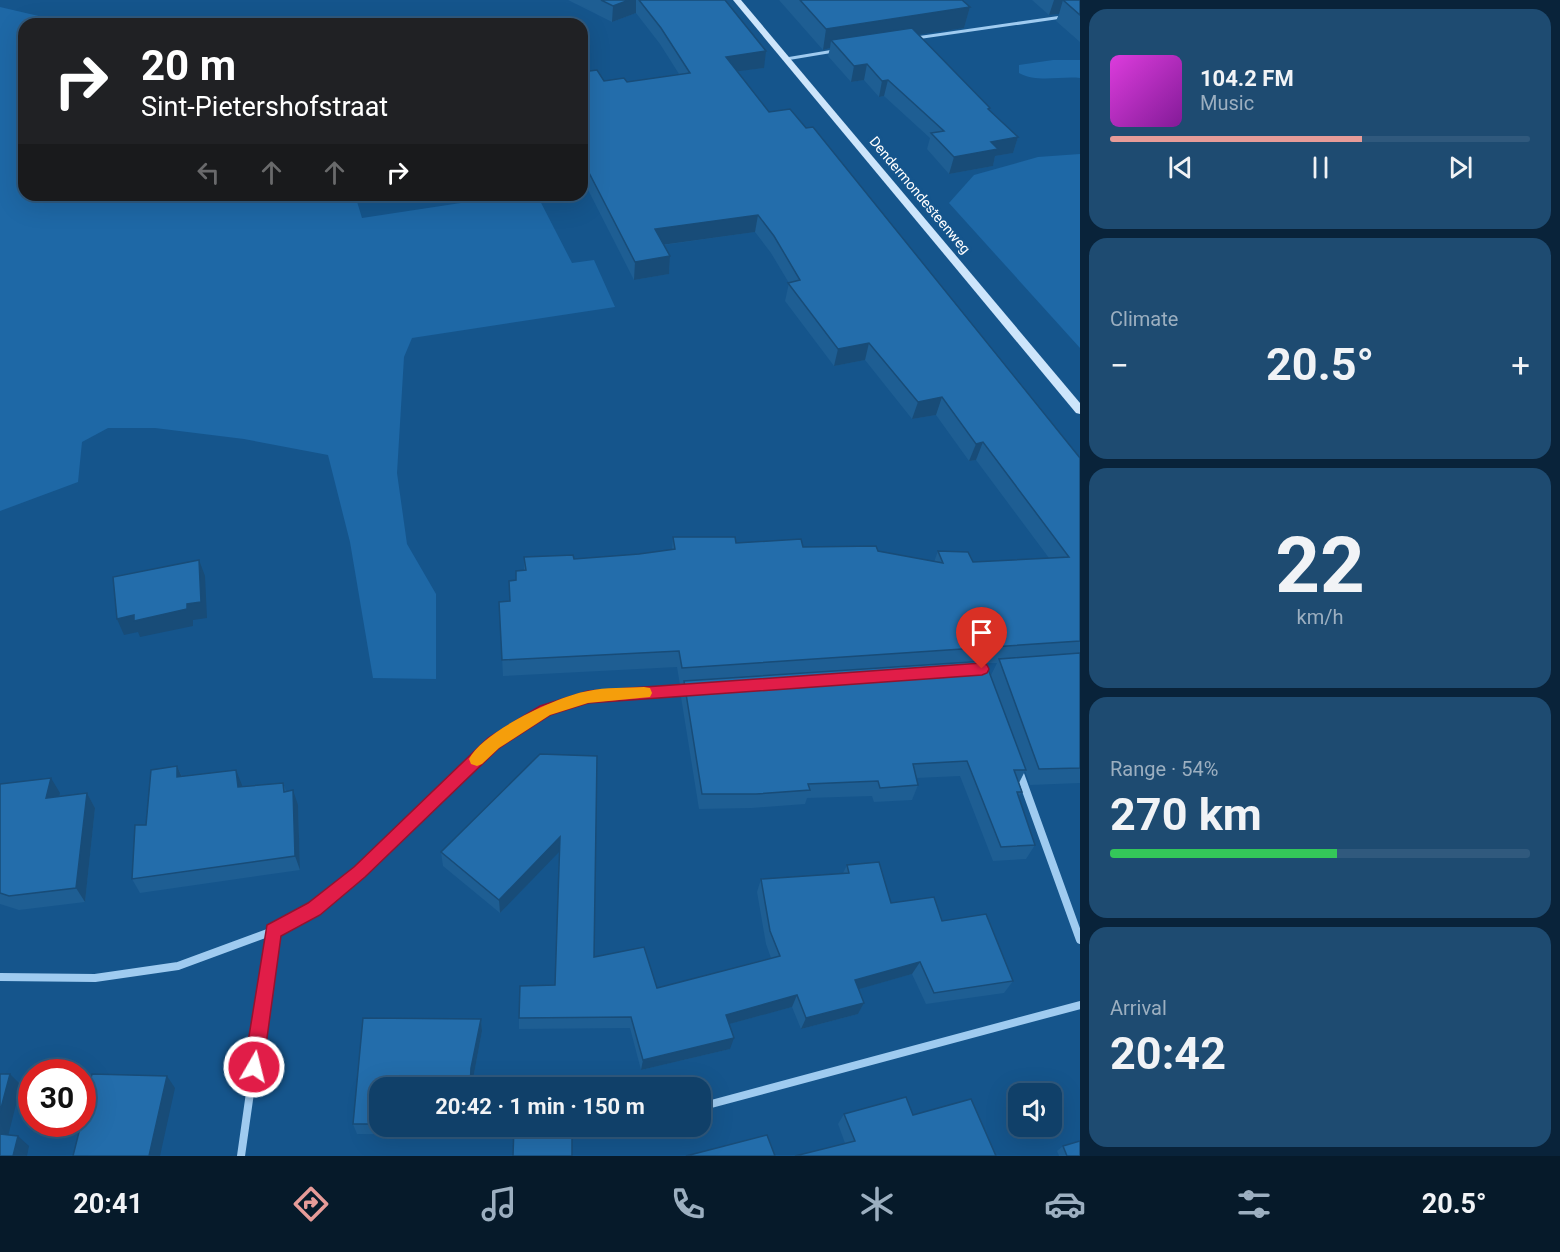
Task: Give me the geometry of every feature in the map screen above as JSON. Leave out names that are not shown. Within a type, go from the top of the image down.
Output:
[{"type":"main road","name":"Dendermondesteenweg","points":[[737,0],[1080,410]]},
{"type":"street","points":[[0,977],[95,978],[178,966],[273,931],[314,909],[359,872],[494,743],[545,711],[588,697],[697,689]]},
{"type":"street","points":[[1015,759],[1080,940]]},
{"type":"street","points":[[241,1156],[273,931]]},
{"type":"street","points":[[711,1104],[1080,1005]]},
{"type":"lane","points":[[916,38],[1068,16]]},
{"type":"lane","points":[[786,59],[845,49]]},
{"type":"shaded area","points":[[0,7],[47,18],[18,18],[18,201],[357,201],[362,218],[474,201],[540,201],[572,263],[594,260],[615,307],[412,338],[404,357],[397,473],[407,544],[436,594],[436,679],[373,678],[350,542],[328,455],[244,439],[155,428],[108,428],[82,442],[78,482],[0,511]]},
{"type":"shaded area","points":[[1053,60],[1080,60],[1080,78],[1033,78],[1019,73],[1019,65]]},
{"type":"shaded area","points":[[1080,154],[1080,348],[949,203],[974,175],[1038,157]]},
{"type":"building","points":[[601,0],[629,0],[613,6]]},
{"type":"building","points":[[639,0],[725,0],[766,51],[726,57],[769,112],[790,109],[806,128],[813,127],[1080,458],[1080,641],[682,668],[679,651],[502,660],[499,602],[510,601],[509,581],[516,580],[516,571],[526,570],[524,557],[573,555],[574,559],[639,554],[675,549],[673,537],[735,537],[736,543],[801,539],[803,547],[876,546],[878,551],[943,563],[938,551],[968,552],[973,562],[1069,557],[983,442],[976,444],[942,397],[918,402],[869,343],[838,349],[788,283],[800,280],[774,236],[758,215],[655,229],[670,256],[635,262],[588,171],[588,71],[597,70],[604,81],[624,78],[627,82],[690,73],[661,28]]},
{"type":"building","points":[[800,0],[962,0],[970,7],[826,29]]},
{"type":"building","points":[[1063,0],[1080,0],[1080,15]]},
{"type":"building","points":[[912,28],[990,108],[988,109],[1018,137],[991,142],[998,149],[954,157],[931,133],[944,131],[888,80],[882,81],[867,64],[854,66],[831,40]]},
{"type":"building","points":[[199,560],[201,602],[187,604],[187,609],[134,621],[134,615],[117,619],[113,577]]},
{"type":"building","points":[[1080,653],[1080,768],[1039,769],[999,659]]},
{"type":"building","points":[[985,661],[1026,770],[1014,770],[1022,792],[1017,792],[1035,845],[1001,847],[967,761],[913,764],[918,785],[880,788],[878,781],[808,784],[810,790],[756,794],[702,794],[684,681]]},
{"type":"building","points":[[540,754],[597,756],[594,957],[644,947],[657,988],[780,956],[770,931],[761,879],[849,873],[847,865],[879,862],[891,903],[934,897],[942,921],[986,914],[1013,981],[934,993],[920,962],[855,980],[864,1003],[806,1018],[797,995],[726,1015],[734,1038],[643,1060],[631,1017],[519,1018],[520,986],[555,985],[560,837],[499,900],[441,852]]},
{"type":"building","points":[[177,766],[177,777],[236,770],[238,787],[283,783],[284,792],[293,790],[295,856],[132,879],[135,825],[146,825],[151,770]]},
{"type":"building","points":[[51,778],[46,798],[87,793],[76,888],[9,896],[0,893],[0,784]]},
{"type":"building","points":[[363,1018],[481,1019],[471,1077],[369,1077],[369,1124],[353,1124]]},
{"type":"building","points":[[0,1074],[10,1074],[0,1112]]},
{"type":"building","points":[[96,1074],[167,1076],[149,1156],[73,1156],[78,1137],[96,1137]]},
{"type":"building","points":[[906,1097],[913,1115],[971,1099],[996,1156],[795,1156],[855,1141],[844,1114]]},
{"type":"building","points":[[0,1134],[18,1136],[13,1156],[0,1156]]},
{"type":"building","points":[[767,1135],[775,1156],[686,1156]]},
{"type":"building","points":[[514,1137],[572,1137],[572,1156],[513,1156]]},
{"type":"building","points":[[1080,1141],[1080,1156],[1067,1156],[1063,1146]]},
{"type":"slow traffic","points":[[477,759],[494,743],[545,711],[588,697],[644,693]]},
{"type":"route","points":[[254,1067],[273,931],[314,909],[359,872],[494,743],[545,711],[588,697],[982,669]]}]
